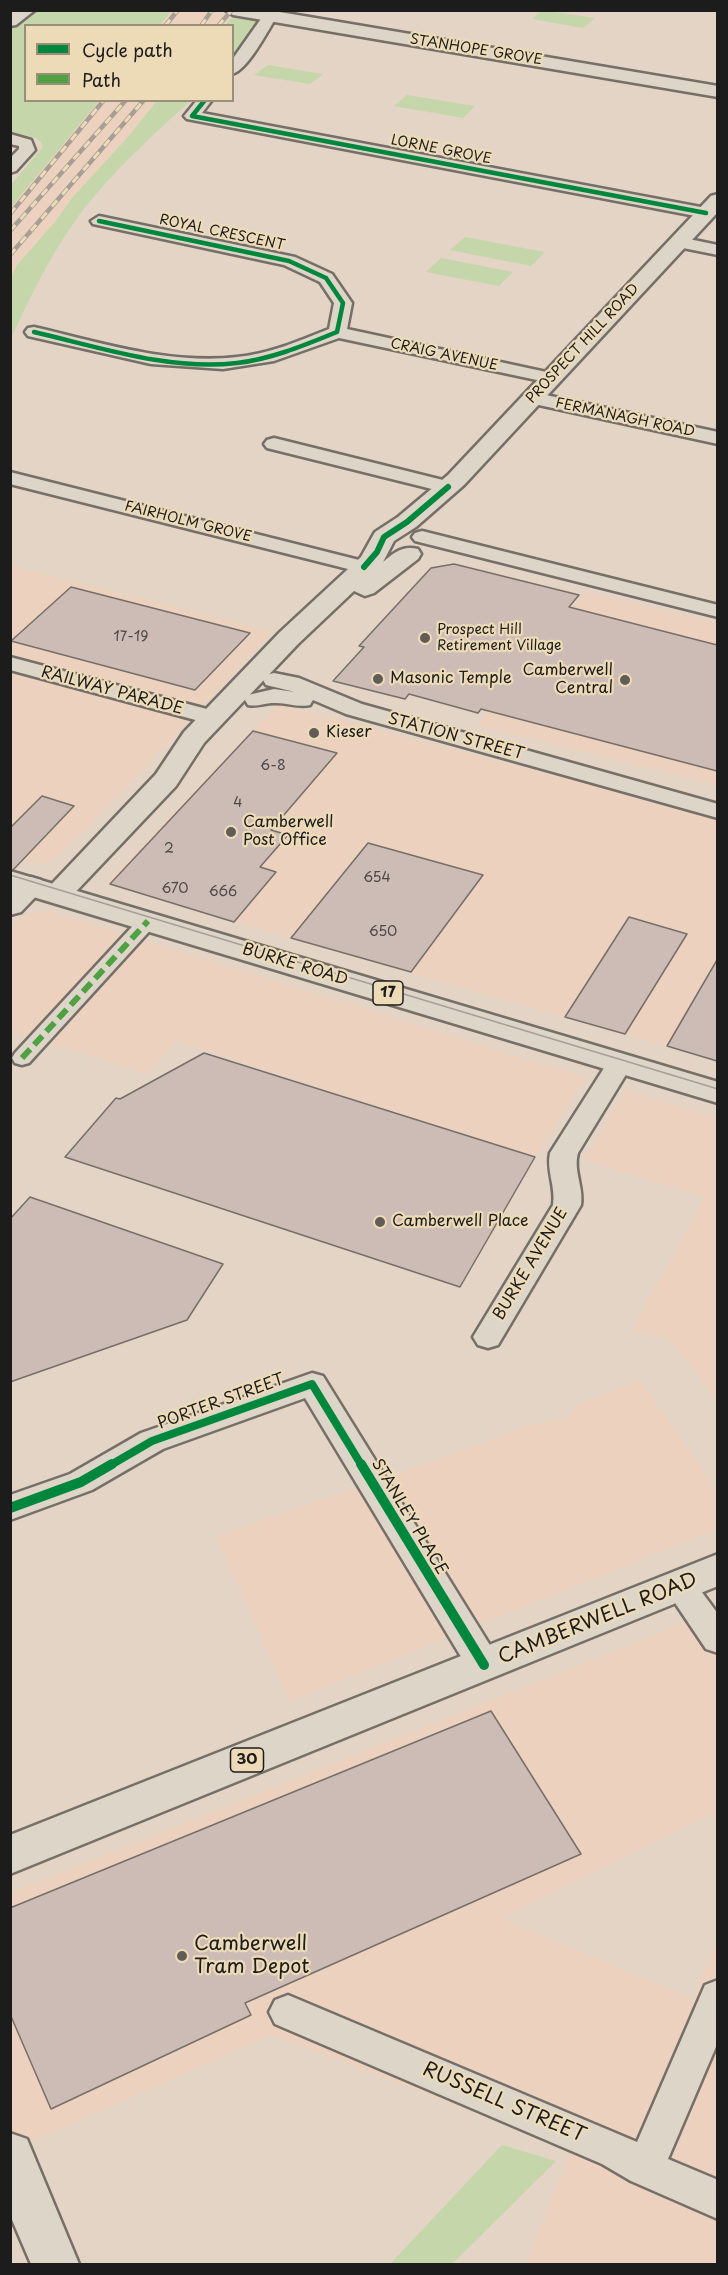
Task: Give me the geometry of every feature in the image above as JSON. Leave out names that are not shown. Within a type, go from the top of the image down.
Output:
[{"type":"main road","points":[[10,21],[27,10]]},
{"type":"main road","name":"STANHOPE GROVE","points":[[233,10],[717,92]]},
{"type":"main road","name":"PROSPECT HILL ROAD","points":[[403,553],[374,556],[386,538],[452,484],[712,207]]},
{"type":"main road","name":"PROSPECT HILL ROAD","points":[[27,891],[166,780],[194,738],[263,683],[321,618],[347,593],[403,553],[452,484]]},
{"type":"main road","points":[[386,538],[408,532],[403,553]]},
{"type":"main road","name":"BURKE ROAD","points":[[27,891],[148,921],[717,1093]]},
{"type":"main road","name":"CAMBERWELL ROAD","points":[[10,1855],[717,1569]]},
{"type":"main road","points":[[10,2155],[55,2265]]},
{"type":"street","points":[[234,68],[249,50],[266,15]]},
{"type":"street","name":"LORNE GROVE","points":[[204,102],[192,116],[712,207]]},
{"type":"street","points":[[10,139],[26,143],[27,150],[10,168]]},
{"type":"street","name":"ROYAL CRESCENT","points":[[99,221],[289,261],[326,278],[342,303],[337,332]]},
{"type":"street","points":[[678,242],[717,250]]},
{"type":"street","points":[[34,332],[148,358],[224,364],[291,352],[337,332]]},
{"type":"street","name":"CRAIG AVENUE","points":[[337,332],[551,378]]},
{"type":"street","name":"FERMANAGH ROAD","points":[[532,398],[717,438]]},
{"type":"street","points":[[291,434],[269,446],[373,467],[399,476],[452,484]]},
{"type":"street","name":"FAIRHOLM GROVE","points":[[10,478],[403,553],[484,554],[717,611]]},
{"type":"street","name":"RAILWAY PARADE","points":[[10,663],[263,683]]},
{"type":"street","name":"STATION STREET","points":[[354,709],[288,682],[263,683],[268,696],[354,709],[714,804]]},
{"type":"street","points":[[22,1058],[148,921]]},
{"type":"street","name":"BURKE AVENUE","points":[[488,1337],[567,1205],[569,1185],[561,1160],[620,1063]]},
{"type":"street","name":"PORTER STREET","points":[[10,1508],[81,1482],[153,1441],[312,1384]]},
{"type":"street","name":"STANLEY PLACE","points":[[312,1384],[484,1665]]},
{"type":"street","points":[[679,1585],[717,1640]]},
{"type":"street","points":[[645,2168],[717,1997]]},
{"type":"street","name":"RUSSELL STREET","points":[[288,2012],[616,2151],[645,2168],[717,2200]]},
{"type":"shaded area","points":[[171,11],[233,16],[225,24],[161,24]]},
{"type":"shaded area","points":[[98,102],[156,102],[72,198],[55,222],[17,265],[11,278],[11,207]]},
{"type":"shaded area","points":[[11,566],[273,631],[87,828],[51,862],[41,864],[11,857]]},
{"type":"shaded area","name":"Camberwell Central","points":[[586,592],[717,623],[717,785],[477,725]]},
{"type":"shaded area","points":[[278,704],[717,818],[717,1061],[234,922],[106,882]]},
{"type":"shaded area","points":[[46,910],[585,1077],[535,1157],[176,1041],[147,1075],[11,1030],[10,931],[26,914]]},
{"type":"shaded area","points":[[626,1090],[717,1118],[717,1402],[689,1363],[667,1338],[632,1331],[705,1197],[584,1160]]},
{"type":"shaded area","points":[[640,1380],[717,1490],[717,1529],[290,1701],[216,1536],[383,1479],[525,1427],[569,1417],[578,1404]]},
{"type":"shaded area","points":[[686,1622],[717,1647],[717,1811],[501,1918],[693,1999],[717,1938],[717,2264],[526,2264],[572,2148],[271,2035],[11,2151],[11,1893]]},
{"type":"green space","points":[[543,10],[595,18],[583,28],[532,19]]},
{"type":"green space","points":[[38,11],[171,11],[161,24],[24,24],[24,102],[98,102],[11,207],[11,185],[42,148],[42,143],[36,138],[11,133],[11,28]]},
{"type":"green space","points":[[233,16],[257,19],[257,23],[234,56],[234,24],[227,24]]},
{"type":"green space","points":[[268,65],[323,74],[310,84],[254,75]]},
{"type":"green space","points":[[407,95],[475,106],[463,118],[394,106]]},
{"type":"green space","points":[[156,102],[189,102],[128,160],[86,207],[47,265],[11,338],[11,278],[17,265],[55,222],[72,198]]},
{"type":"green space","points":[[465,237],[545,252],[531,266],[450,250]]},
{"type":"green space","points":[[441,258],[513,272],[499,286],[426,272]]},
{"type":"green space","points":[[502,2145],[556,2161],[452,2264],[390,2264]]},
{"type":"building","points":[[454,564],[579,595],[569,607],[717,645],[717,771],[481,709],[478,713],[409,694],[405,699],[333,681],[364,647],[359,646],[431,568]]},
{"type":"building","points":[[71,587],[250,633],[195,690],[11,641]]},
{"type":"building","points":[[253,731],[337,753],[271,830],[288,835],[260,867],[276,872],[234,922],[110,884]]},
{"type":"building","points":[[42,796],[74,806],[13,870],[10,869],[10,828]]},
{"type":"building","points":[[368,843],[483,875],[411,972],[291,938]]},
{"type":"building","points":[[629,917],[687,934],[625,1034],[565,1017]]},
{"type":"building","points":[[717,960],[717,1061],[667,1046]]},
{"type":"building","name":"Camberwell Place","points":[[204,1053],[535,1157],[460,1287],[65,1157],[116,1098],[120,1099]]},
{"type":"building","points":[[30,1197],[223,1264],[187,1320],[10,1382],[10,1219]]},
{"type":"building","name":"Camberwell Tram Depot","points":[[491,1711],[581,1854],[245,2003],[251,2015],[51,2109],[10,2014],[10,1908]]},
{"type":"tram line","points":[[10,875],[718,1089]]},
{"type":"railway","points":[[167,24],[178,10]]},
{"type":"railway","points":[[202,24],[212,10]]},
{"type":"railway","points":[[220,24],[232,10]]},
{"type":"railway","points":[[10,214],[102,102]]},
{"type":"railway","points":[[10,231],[124,102]]},
{"type":"railway","points":[[10,255],[142,102]]},
{"type":"marked path","points":[[22,1058],[148,921]]},
{"type":"cycle path","points":[[203,102],[192,116],[706,213]]},
{"type":"cycle path","points":[[34,332],[104,349],[199,364],[238,363],[267,357],[337,332],[343,303],[326,278],[289,261],[99,221]]},
{"type":"cycle path","points":[[364,567],[377,552],[384,537],[407,522],[448,487]]},
{"type":"cycle path","points":[[10,1508],[81,1482],[152,1441],[312,1384],[484,1665]]},
{"type":"place","name":"Prospect Hill Retirement Village","points":[[425,638]]},
{"type":"place","name":"Masonic Temple","points":[[378,679]]},
{"type":"place","name":"Camberwell Central","points":[[625,680]]},
{"type":"place","name":"Kieser","points":[[314,733]]},
{"type":"place","name":"Camberwell Post Office","points":[[231,832]]},
{"type":"place","name":"Camberwell Place","points":[[380,1222]]},
{"type":"place","name":"Camberwell Tram Depot","points":[[182,1956]]}]
